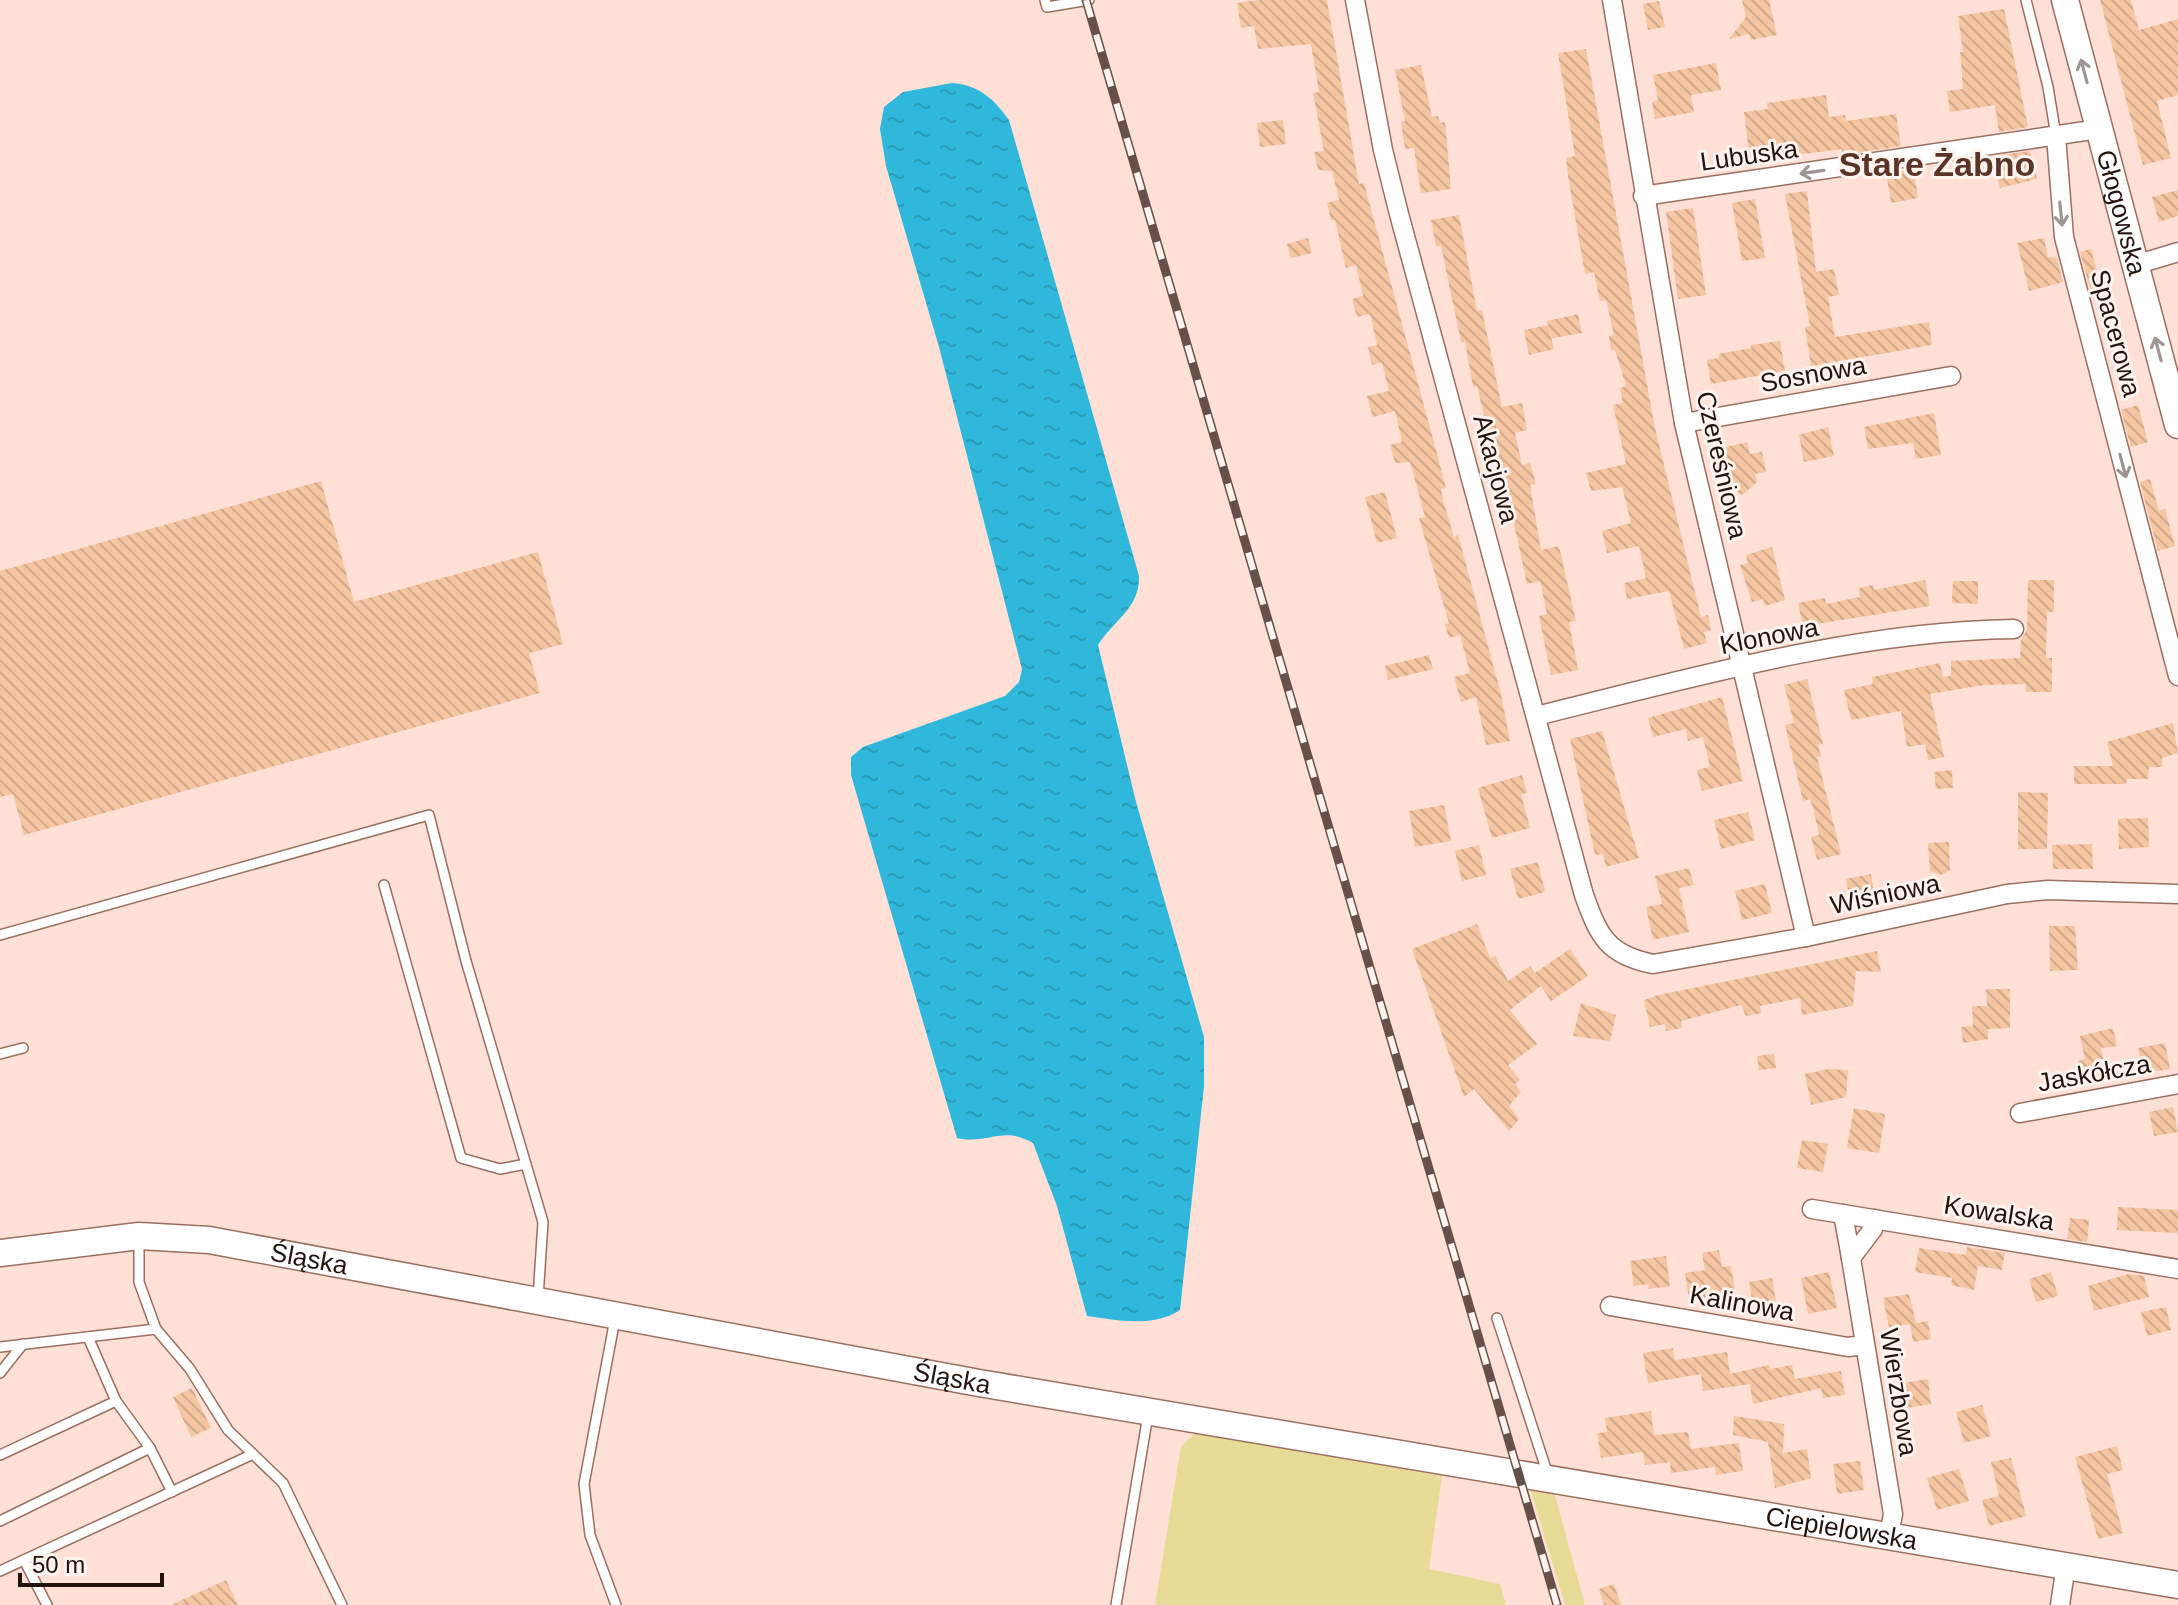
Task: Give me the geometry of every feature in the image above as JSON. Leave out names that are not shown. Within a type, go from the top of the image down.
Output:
[{"type":"street","name":"Akacjowa","points":[[1355,0],[1383,150],[1399,214],[1584,895],[1595,926],[1608,945]]},
{"type":"street","name":"Czereśniowa","points":[[1612,0],[1684,423],[1806,937]]},
{"type":"street","name":"Głogowska","points":[[2065,0],[2178,425]]},
{"type":"street","name":"Lubuska","points":[[1643,196],[2099,129]]},
{"type":"street","name":"Spacerowa","points":[[2056,136],[2064,237],[2178,676]]},
{"type":"street","points":[[2135,265],[2178,252]]},
{"type":"street","name":"Sosnowa","points":[[1684,423],[1951,376]]},
{"type":"street","name":"Klonowa","points":[[1536,716],[1742,666],[1950,631],[2014,629]]},
{"type":"street","name":"Wiśniowa","points":[[1608,945],[1628,959],[1653,964],[2034,891],[2178,894]]},
{"type":"street","name":"Jaskółcza","points":[[2020,1113],[2178,1084]]},
{"type":"street","name":"Kowalska","points":[[1812,1209],[2178,1269]]},
{"type":"street","name":"Wierzbowa","points":[[1843,1214],[1893,1514],[1889,1535]]},
{"type":"street","points":[[1851,1258],[1873,1229],[1875,1219]]},
{"type":"street","name":"Śląska","points":[[0,1253],[139,1236],[209,1240],[1148,1413],[1505,1471]]},
{"type":"street","name":"Kalinowa","points":[[1610,1306],[1848,1347],[1864,1345]]},
{"type":"street","name":"Ciepielowska","points":[[1505,1471],[2178,1585]]},
{"type":"street","points":[[2060,1605],[2066,1565]]},
{"type":"lane","points":[[1045,0],[1047,7],[1089,0]]},
{"type":"lane","name":"Spacerowa","points":[[2026,0],[2048,87],[2056,136]]},
{"type":"lane","points":[[0,935],[429,815],[466,961],[543,1222],[537,1302]]},
{"type":"lane","points":[[384,885],[461,1158],[500,1169],[526,1164]]},
{"type":"lane","points":[[0,1054],[23,1048]]},
{"type":"lane","points":[[139,1236],[139,1282],[156,1329],[171,1343],[228,1430],[283,1483],[342,1605]]},
{"type":"lane","points":[[616,1315],[584,1484],[590,1535],[616,1605]]},
{"type":"lane","points":[[1497,1318],[1549,1478]]},
{"type":"lane","points":[[0,1347],[156,1329]]},
{"type":"lane","points":[[88,1337],[116,1401],[150,1448],[172,1492]]},
{"type":"lane","points":[[0,1373],[23,1344]]},
{"type":"lane","points":[[0,1455],[116,1401]]},
{"type":"lane","points":[[1116,1605],[1148,1413]]},
{"type":"lane","points":[[0,1521],[150,1448]]},
{"type":"lane","points":[[0,1571],[251,1455]]},
{"type":"lane","points":[[24,1560],[47,1605]]},
{"type":"shaded area","points":[[1196,1433],[1442,1476],[1429,1569],[1500,1584],[1506,1605],[1155,1605],[1181,1446]]},
{"type":"shaded area","points":[[1528,1482],[1554,1492],[1585,1605],[1565,1605]]},
{"type":"water","points":[[952,83],[985,94],[1009,120],[1139,576],[1131,605],[1098,645],[1136,802],[1204,1037],[1204,1086],[1180,1310],[1147,1321],[1087,1316],[1057,1206],[1033,1143],[1004,1135],[957,1138],[851,775],[851,757],[863,747],[1005,696],[1019,682],[1022,669],[939,347],[886,166],[880,129],[884,107],[903,92]]},
{"type":"building","points":[[1327,0],[1359,184],[1364,183],[1446,488],[1441,489],[1443,500],[1454,537],[1458,535],[1501,694],[1510,741],[1486,745],[1476,697],[1461,702],[1454,677],[1470,673],[1460,635],[1449,638],[1445,624],[1449,623],[1419,518],[1425,517],[1410,462],[1395,463],[1390,445],[1402,442],[1395,411],[1373,417],[1367,396],[1389,391],[1382,363],[1372,365],[1368,347],[1377,345],[1371,317],[1369,314],[1357,317],[1352,299],[1363,296],[1356,265],[1346,268],[1335,220],[1331,220],[1327,203],[1339,200],[1332,171],[1318,170],[1314,152],[1324,151],[1313,93],[1319,92],[1311,44],[1258,49],[1254,26],[1241,28],[1237,3]]},
{"type":"building","points":[[1742,0],[1769,0],[1777,35],[1751,40],[1749,34],[1729,39],[1746,17]]},
{"type":"building","points":[[2100,0],[2131,0],[2139,30],[2178,19],[2178,95],[2157,101],[2171,158],[2143,165]]},
{"type":"building","points":[[1659,1],[1665,27],[1648,30],[1643,4]]},
{"type":"building","points":[[2004,9],[2028,127],[1999,132],[1995,105],[1950,112],[1947,91],[1963,89],[1960,52],[1963,52],[1958,16]]},
{"type":"building","points":[[1586,49],[1655,428],[1701,617],[1708,615],[1711,630],[1704,632],[1707,643],[1684,649],[1669,591],[1627,599],[1624,583],[1646,578],[1639,546],[1607,553],[1602,531],[1631,523],[1622,487],[1591,491],[1586,473],[1626,464],[1613,405],[1623,403],[1620,388],[1626,386],[1615,350],[1611,350],[1609,336],[1614,335],[1606,300],[1600,301],[1594,272],[1585,274],[1568,176],[1566,158],[1575,156],[1558,53]]},
{"type":"building","points":[[1716,63],[1721,90],[1691,95],[1694,112],[1655,119],[1652,102],[1658,100],[1653,75]]},
{"type":"building","points":[[1421,65],[1432,117],[1438,116],[1440,123],[1445,122],[1451,189],[1421,193],[1414,148],[1405,149],[1401,122],[1405,121],[1395,70]]},
{"type":"building","points":[[1826,95],[1829,117],[1845,115],[1846,121],[1896,114],[1901,146],[1842,155],[1842,149],[1750,161],[1744,112],[1768,109],[1767,103]]},
{"type":"building","points":[[1283,120],[1286,144],[1260,147],[1257,123]]},
{"type":"building","points":[[2030,151],[2037,179],[2000,188],[1994,165],[2003,163],[2002,155]]},
{"type":"building","points":[[1904,170],[1904,174],[1914,173],[1918,198],[1891,203],[1886,172]]},
{"type":"building","points":[[2178,190],[2178,216],[2159,222],[2152,197]]},
{"type":"building","points":[[1807,191],[1816,272],[1834,269],[1839,295],[1828,297],[1835,337],[1929,322],[1932,345],[1811,366],[1805,328],[1810,326],[1785,194]]},
{"type":"building","points":[[1755,199],[1765,258],[1742,261],[1732,203]]},
{"type":"building","points":[[1693,208],[1706,295],[1678,299],[1666,212]]},
{"type":"building","points":[[1459,215],[1477,311],[1482,310],[1502,407],[1522,403],[1527,430],[1515,433],[1522,465],[1530,463],[1536,484],[1530,485],[1541,550],[1559,546],[1576,621],[1569,622],[1578,670],[1551,675],[1539,616],[1547,614],[1540,581],[1527,584],[1507,491],[1502,492],[1477,386],[1473,387],[1465,342],[1461,342],[1441,246],[1436,246],[1431,220]]},
{"type":"building","points":[[1308,238],[1312,253],[1291,258],[1287,244]]},
{"type":"building","points":[[2044,238],[2048,257],[2057,258],[2063,282],[2029,291],[2017,243]]},
{"type":"building","points":[[2091,249],[2104,297],[2093,299],[2080,252]]},
{"type":"building","points":[[1578,314],[1582,333],[1552,338],[1547,321]]},
{"type":"building","points":[[1548,325],[1554,349],[1529,355],[1524,330]]},
{"type":"building","points":[[1780,341],[1785,371],[1711,384],[1707,360],[1719,358],[1718,354],[1751,348],[1751,345]]},
{"type":"building","points":[[2138,405],[2148,442],[2131,447],[2121,410]]},
{"type":"building","points":[[1934,413],[1941,455],[1916,459],[1913,443],[1868,449],[1864,427]]},
{"type":"building","points":[[1828,427],[1834,456],[1804,462],[1799,435]]},
{"type":"building","points":[[1747,442],[1750,454],[1762,452],[1766,472],[1755,474],[1757,482],[1742,495],[1731,486],[1728,475],[1725,476],[1722,448]]},
{"type":"building","points":[[2150,479],[2159,511],[2165,509],[2175,546],[2158,551],[2140,482]]},
{"type":"building","points":[[321,481],[354,602],[538,552],[563,644],[529,653],[540,693],[24,835],[13,794],[0,797],[0,571]]},
{"type":"building","points":[[1385,492],[1397,538],[1377,543],[1365,497]]},
{"type":"building","points":[[1772,547],[1785,600],[1765,606],[1763,599],[1752,602],[1740,565],[1748,563],[1746,555]]},
{"type":"building","points":[[1925,580],[1930,606],[1803,626],[1798,603],[1825,598],[1826,604],[1860,597],[1859,588],[1873,585],[1874,590]]},
{"type":"building","points":[[2028,580],[2054,580],[2054,612],[2047,612],[2046,658],[2052,658],[2052,692],[2026,692],[2026,684],[1984,685],[1930,694],[1944,757],[1928,760],[1925,744],[1907,747],[1901,711],[1851,720],[1844,690],[1873,684],[1872,677],[1940,663],[1943,677],[1951,676],[1951,661],[2020,658],[2021,639],[2027,630]]},
{"type":"building","points":[[1953,581],[1978,581],[1978,604],[1952,603]]},
{"type":"building","points":[[1429,655],[1433,669],[1388,680],[1385,666]]},
{"type":"building","points":[[1807,679],[1823,744],[1818,745],[1821,756],[1817,757],[1841,854],[1817,860],[1811,837],[1819,835],[1813,807],[1810,799],[1803,801],[1785,725],[1794,723],[1784,685]]},
{"type":"building","points":[[1722,697],[1743,781],[1702,791],[1697,770],[1710,767],[1703,737],[1688,741],[1686,729],[1653,737],[1648,718]]},
{"type":"building","points":[[2173,723],[2178,753],[2162,758],[2162,767],[2149,767],[2148,779],[2127,779],[2126,784],[2074,784],[2074,766],[2113,766],[2107,742]]},
{"type":"building","points":[[1602,731],[1639,858],[1606,867],[1603,854],[1595,855],[1570,739]]},
{"type":"building","points":[[1952,770],[1953,788],[1936,789],[1934,772]]},
{"type":"building","points":[[1522,775],[1527,793],[1521,794],[1530,828],[1492,838],[1478,788]]},
{"type":"building","points":[[2018,792],[2048,793],[2047,849],[2018,849]]},
{"type":"building","points":[[1444,805],[1451,841],[1415,847],[1409,811]]},
{"type":"building","points":[[1748,812],[1755,840],[1721,849],[1714,820]]},
{"type":"building","points":[[2148,818],[2149,847],[2119,849],[2118,819]]},
{"type":"building","points":[[1949,842],[1950,870],[1941,875],[1930,871],[1928,843]]},
{"type":"building","points":[[2092,844],[2093,869],[2053,869],[2052,845]]},
{"type":"building","points":[[1479,845],[1486,875],[1462,881],[1455,851]]},
{"type":"building","points":[[1538,862],[1545,892],[1518,899],[1510,869]]},
{"type":"building","points":[[1689,868],[1694,885],[1679,888],[1689,932],[1653,940],[1646,907],[1662,904],[1655,876]]},
{"type":"building","points":[[1871,874],[1875,897],[1850,901],[1846,879]]},
{"type":"building","points":[[1765,884],[1772,913],[1742,920],[1735,891]]},
{"type":"building","points":[[1477,924],[1490,958],[1495,956],[1508,981],[1530,966],[1535,973],[1570,949],[1588,976],[1551,1001],[1541,986],[1510,1010],[1537,1044],[1508,1065],[1520,1080],[1515,1084],[1521,1092],[1509,1106],[1519,1119],[1509,1131],[1474,1089],[1464,1097],[1412,949]]},
{"type":"building","points":[[2049,926],[2075,926],[2078,970],[2050,971]]},
{"type":"building","points":[[1877,951],[1881,972],[1856,971],[1853,1006],[1802,1015],[1800,998],[1760,1006],[1761,1013],[1746,1016],[1741,1005],[1681,1021],[1682,1028],[1666,1031],[1665,1024],[1650,1027],[1644,1000],[1658,995]]},
{"type":"building","points":[[1986,989],[2010,989],[2010,1028],[1988,1029],[1988,1039],[1963,1043],[1961,1027],[1973,1026],[1972,1006],[1987,1006]]},
{"type":"building","points":[[1581,1003],[1616,1015],[1610,1041],[1573,1036]]},
{"type":"building","points":[[2113,1028],[2117,1046],[2101,1048],[2107,1079],[2082,1084],[2078,1061],[2085,1059],[2080,1036]]},
{"type":"building","points":[[2165,1043],[2170,1069],[2143,1073],[2138,1048]]},
{"type":"building","points":[[1774,1054],[1776,1068],[1759,1070],[1757,1056]]},
{"type":"building","points":[[1828,1069],[1848,1070],[1846,1097],[1811,1105],[1805,1074]]},
{"type":"building","points":[[2173,1107],[2178,1132],[2154,1136],[2149,1112]]},
{"type":"building","points":[[1854,1108],[1885,1114],[1879,1153],[1847,1148]]},
{"type":"building","points":[[1802,1140],[1828,1144],[1823,1172],[1797,1168]]},
{"type":"building","points":[[2118,1207],[2178,1210],[2178,1233],[2117,1230]]},
{"type":"building","points":[[2070,1218],[2089,1220],[2087,1242],[2067,1239]]},
{"type":"building","points":[[1967,1247],[2005,1253],[2002,1270],[1978,1266],[1974,1290],[1951,1285],[1952,1278],[1915,1272],[1919,1248],[1966,1255]]},
{"type":"building","points":[[1719,1250],[1722,1267],[1731,1266],[1736,1296],[1689,1298],[1685,1273],[1705,1270],[1702,1253]]},
{"type":"building","points":[[1666,1256],[1670,1286],[1649,1289],[1648,1284],[1634,1286],[1630,1261]]},
{"type":"building","points":[[1829,1272],[1837,1308],[1808,1314],[1801,1278]]},
{"type":"building","points":[[2051,1272],[2058,1296],[2036,1302],[2029,1279]]},
{"type":"building","points":[[2128,1274],[2144,1276],[2149,1297],[2094,1311],[2088,1286]]},
{"type":"building","points":[[1772,1278],[1776,1302],[1753,1305],[1749,1282]]},
{"type":"building","points":[[1909,1294],[1916,1323],[1928,1321],[1931,1339],[1913,1342],[1910,1324],[1889,1327],[1883,1298]]},
{"type":"building","points":[[2166,1307],[2171,1330],[2147,1336],[2141,1312]]},
{"type":"building","points":[[1673,1348],[1675,1360],[1727,1352],[1730,1374],[1769,1365],[1770,1369],[1792,1365],[1795,1379],[1841,1371],[1845,1395],[1823,1398],[1821,1388],[1753,1404],[1750,1384],[1703,1391],[1701,1374],[1648,1383],[1643,1353]]},
{"type":"building","points":[[1928,1379],[1931,1404],[1900,1409],[1896,1384]]},
{"type":"building","points":[[192,1388],[211,1428],[191,1437],[173,1397]]},
{"type":"building","points":[[1982,1405],[1991,1436],[1964,1443],[1956,1412]]},
{"type":"building","points":[[1651,1411],[1654,1435],[1688,1432],[1691,1449],[1739,1443],[1743,1471],[1716,1475],[1715,1467],[1671,1473],[1670,1462],[1645,1465],[1643,1452],[1601,1458],[1597,1433],[1607,1432],[1605,1418]]},
{"type":"building","points":[[1734,1416],[1784,1424],[1783,1453],[1807,1449],[1811,1478],[1775,1488],[1768,1442],[1733,1435]]},
{"type":"building","points":[[2117,1446],[2123,1470],[2107,1474],[2123,1533],[2098,1539],[2075,1457]]},
{"type":"building","points":[[2011,1458],[2026,1516],[1989,1526],[1982,1500],[1999,1496],[1991,1462]]},
{"type":"building","points":[[1860,1461],[1864,1490],[1837,1494],[1833,1464]]},
{"type":"building","points":[[1959,1469],[1969,1501],[1937,1510],[1927,1478]]},
{"type":"building","points":[[226,1580],[238,1605],[171,1605]]},
{"type":"building","points":[[1614,1584],[1621,1605],[1604,1605],[1599,1589]]},
{"type":"railway","points":[[1086,0],[1557,1605]]},
{"type":"district","name":"Stare Żabno","points":[[1937,164]]}]
